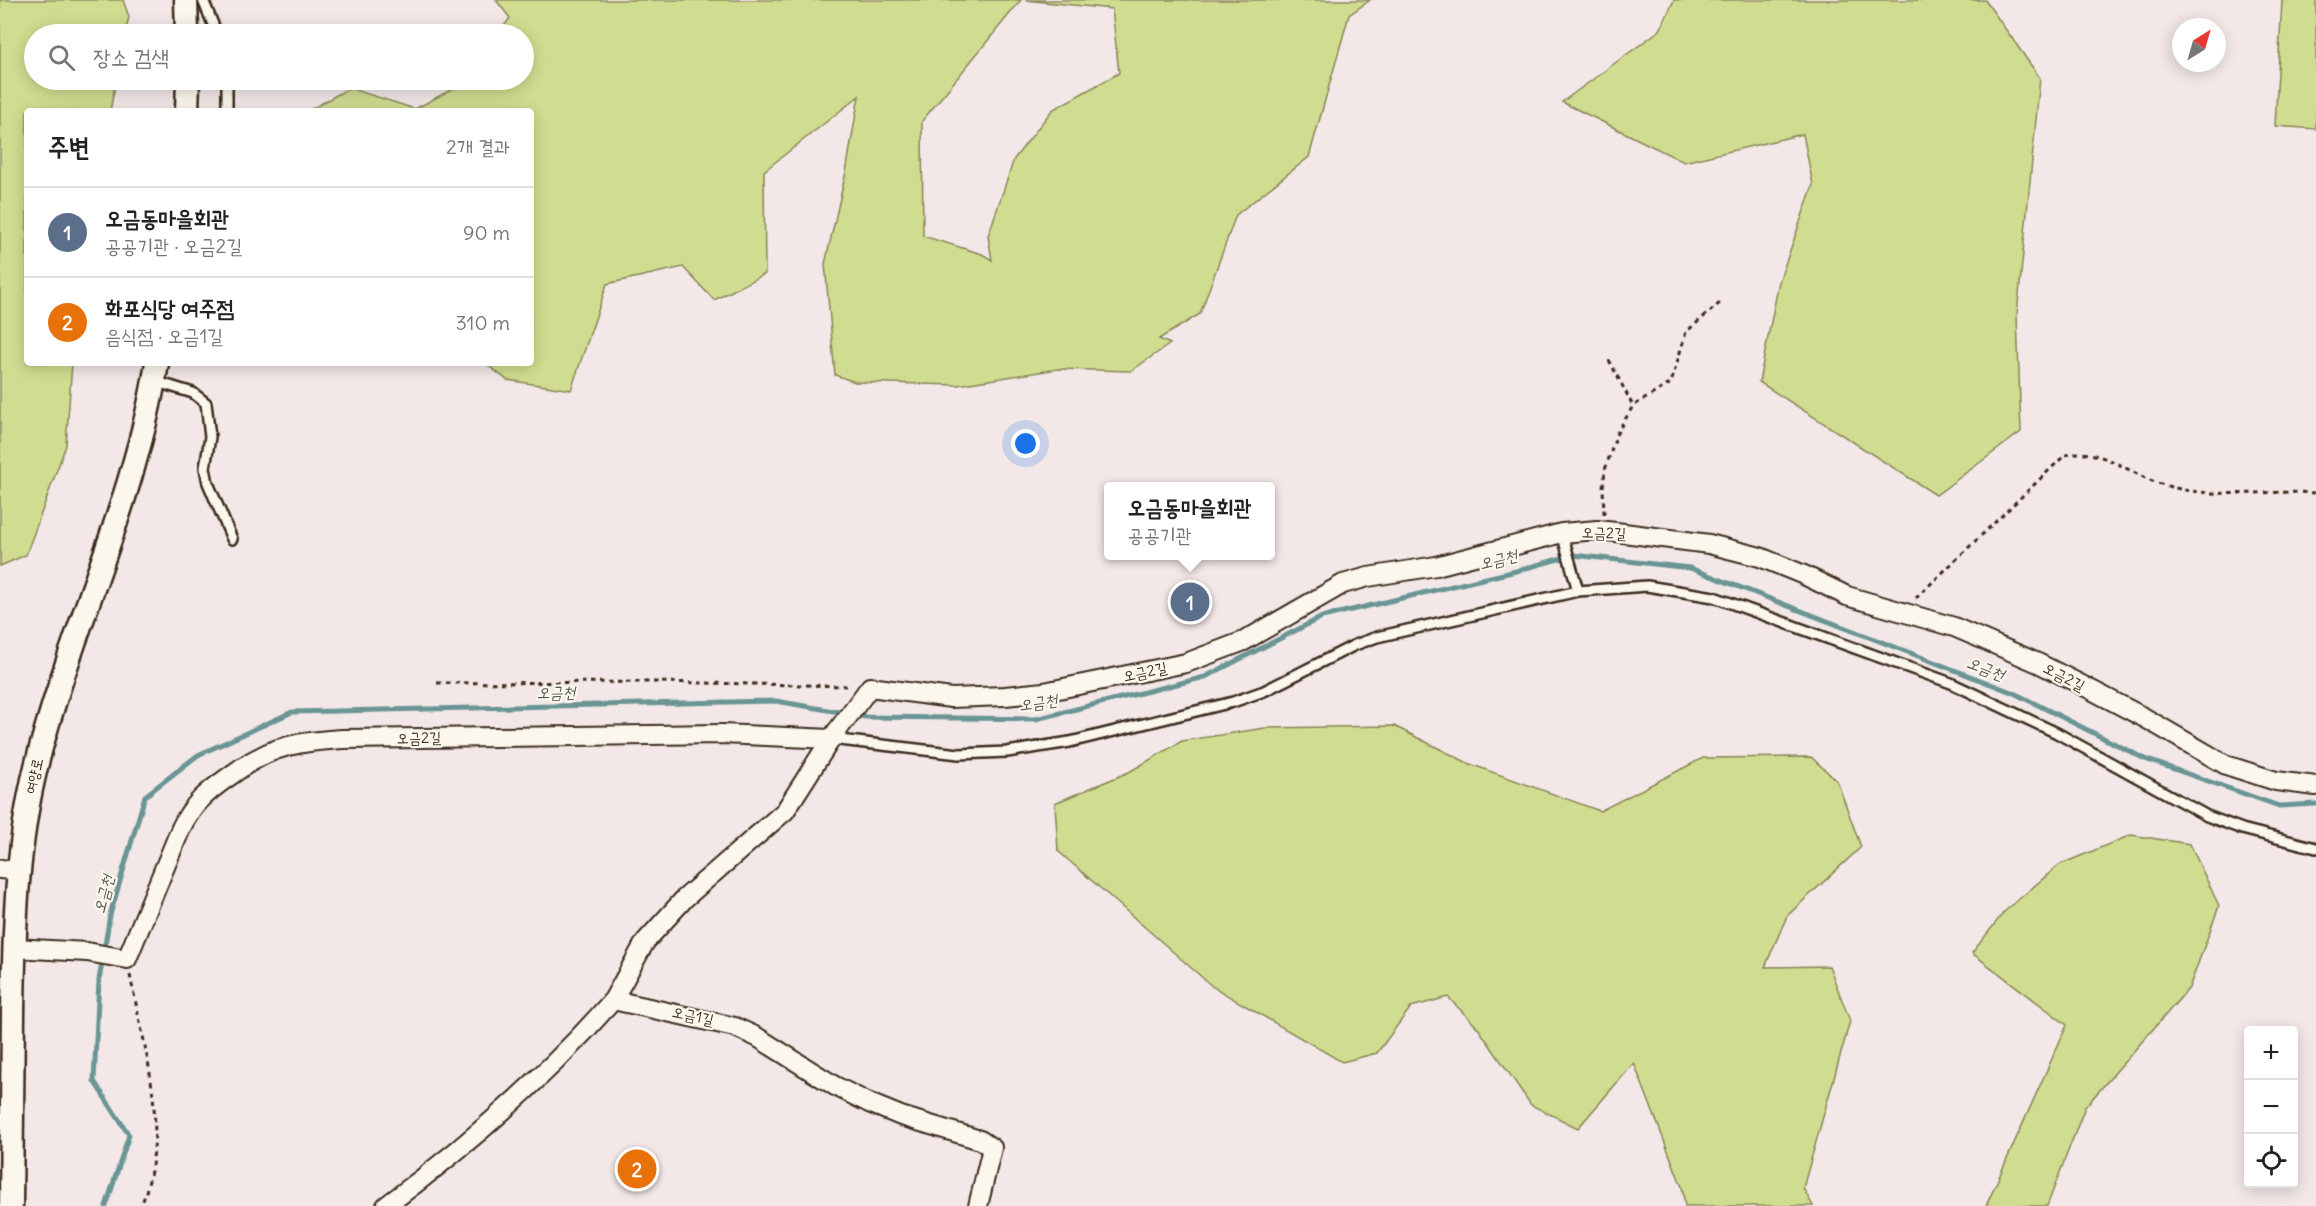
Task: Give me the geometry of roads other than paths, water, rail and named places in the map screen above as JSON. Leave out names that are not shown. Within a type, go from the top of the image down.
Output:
[{"type":"street","points":[[186,0],[187,24]]},
{"type":"street","points":[[187,108],[188,90]]},
{"type":"street","name":"여양로","points":[[11,1206],[14,948],[9,870],[50,718],[122,500],[155,372]]},
{"type":"street","name":"오금2길","points":[[14,948],[87,952],[127,959],[188,814],[197,801],[258,757],[298,744],[343,739],[722,734],[831,739],[870,687],[951,698],[1005,696],[1044,692],[1186,663],[1244,641],[1343,584],[1368,577],[1436,566],[1562,533],[1605,531],[1709,544],[1760,557],[1847,596],[1954,627],[2038,663],[2136,713],[2226,765],[2276,781],[2316,786]]},
{"type":"street","points":[[386,1206],[500,1114],[567,1051],[613,999],[645,942],[685,898],[785,811],[831,739]]},
{"type":"street","name":"오금1길","points":[[613,999],[735,1027],[757,1037],[835,1086],[869,1103],[901,1116],[980,1140],[992,1148],[978,1206]]},
{"type":"lane","points":[[203,0],[213,24]]},
{"type":"lane","points":[[227,90],[227,108]]},
{"type":"lane","points":[[155,372],[206,403],[210,437],[205,468],[208,483],[232,539]]},
{"type":"lane","points":[[1562,533],[1578,591]]},
{"type":"lane","points":[[831,739],[959,754],[1007,752],[1070,742],[1233,702],[1264,691],[1354,645],[1377,637],[1578,591],[1647,586],[1714,597],[1970,691],[2057,733],[2207,816],[2242,829],[2316,848]]},
{"type":"waterway","name":"오금천","points":[[854,715],[1036,719],[1205,677],[1322,617],[1516,571],[1573,555],[1690,568],[2014,693],[2145,759],[2279,806],[2316,804]]},
{"type":"waterway","name":"오금천","points":[[106,1206],[129,1135],[94,1081],[99,980],[110,915],[145,796],[198,755],[292,712],[776,701],[845,713]]},
{"type":"place","name":"오금동마을회관","points":[[1190,602]]},
{"type":"place","name":"화포식당 여주점","points":[[637,1169]]}]
